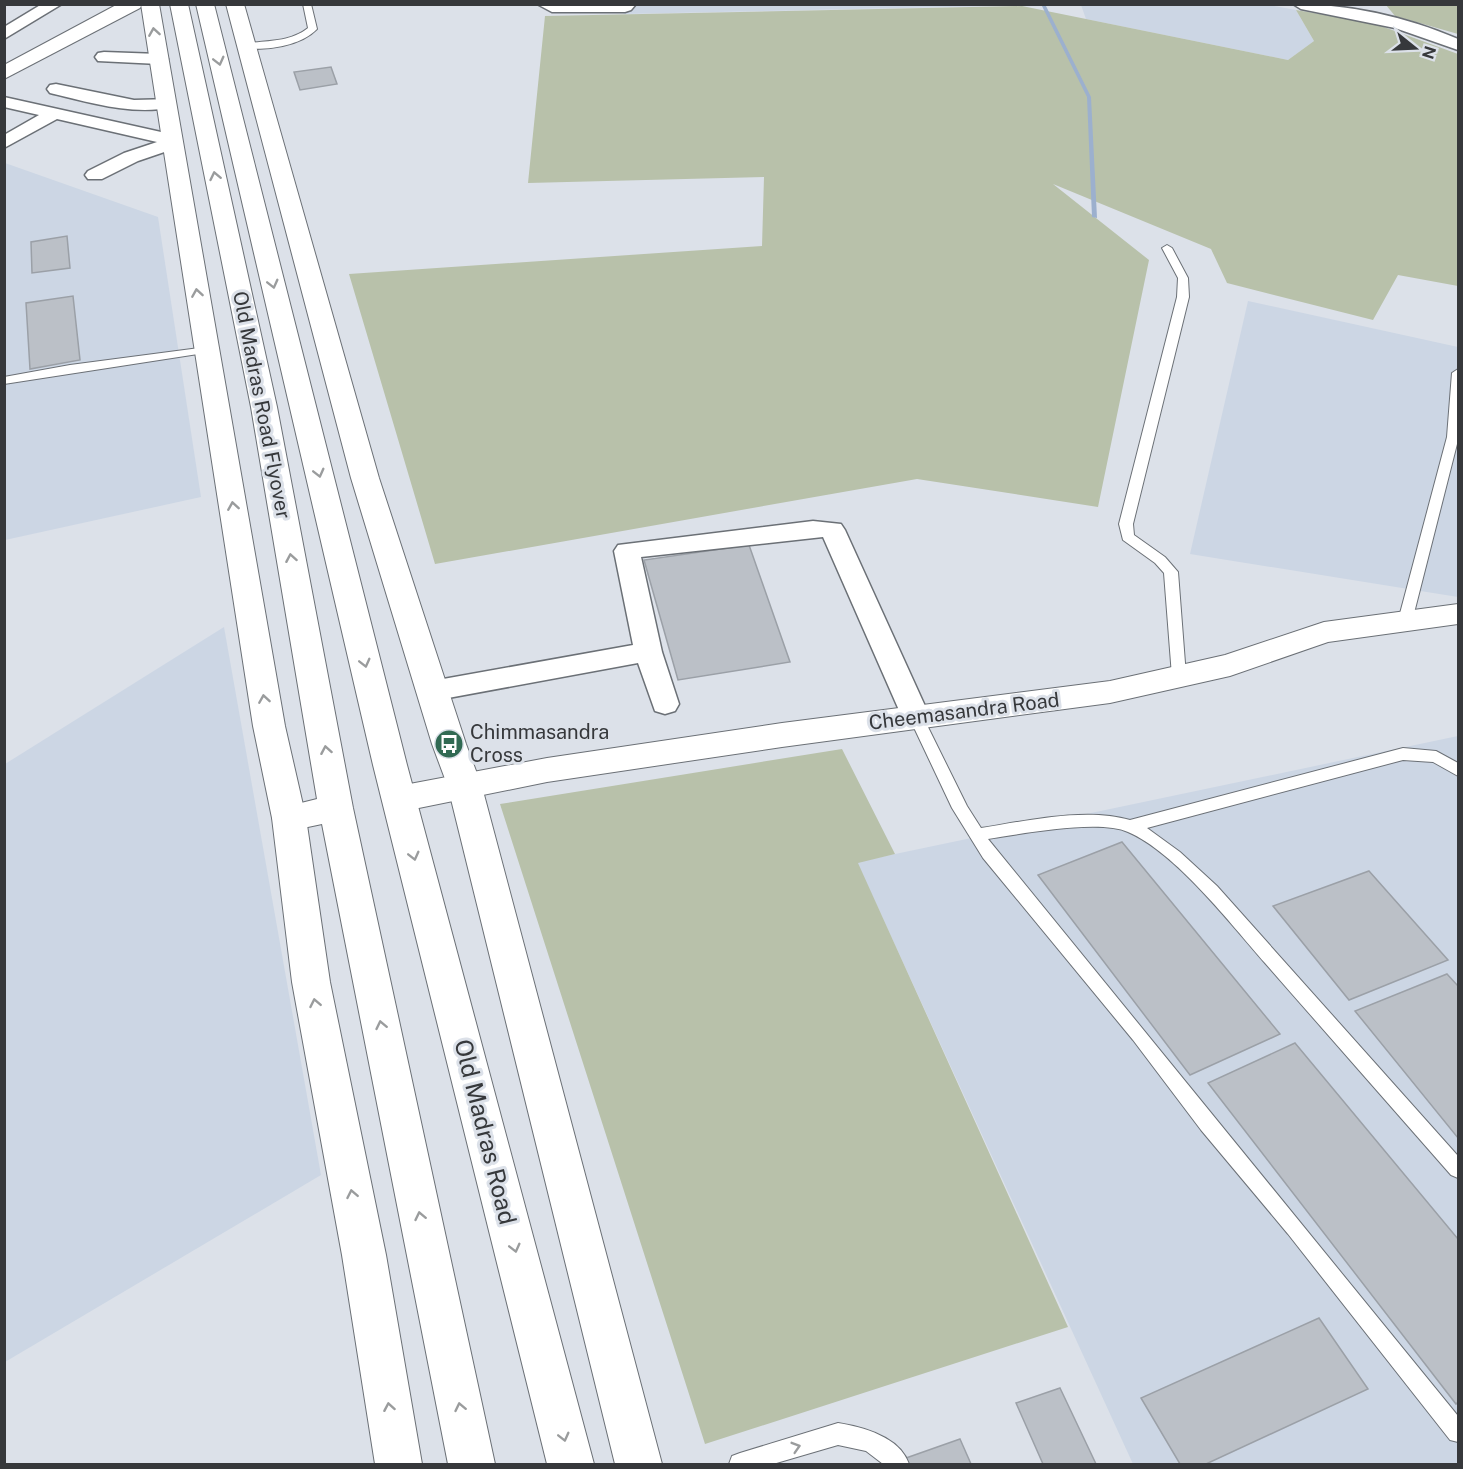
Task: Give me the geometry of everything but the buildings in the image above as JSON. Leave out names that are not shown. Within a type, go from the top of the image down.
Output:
[{"type":"main road","points":[[4,72],[133,4]]},
{"type":"main road","points":[[150,4],[269,726],[289,818],[311,982],[364,1256],[399,1464]]},
{"type":"main road","name":"Old Madras Road Flyover","points":[[179,4],[264,407],[336,808]]},
{"type":"main road","name":"Old Madras Road Flyover","points":[[205,4],[399,799]]},
{"type":"main road","points":[[235,4],[365,478],[432,691],[465,787],[639,1464]]},
{"type":"main road","name":"Cheemasandra Road","points":[[399,799],[547,770],[916,717],[1110,692],[1230,665],[1324,632],[1458,614]]},
{"type":"main road","name":"Old Madras Road","points":[[399,799],[571,1464]]},
{"type":"main road","points":[[289,818],[336,808],[472,1464]]},
{"type":"street","points":[[4,34],[54,4]]},
{"type":"street","points":[[545,4],[552,7],[625,7],[628,4]]},
{"type":"street","points":[[1301,4],[1436,34],[1458,45]]},
{"type":"street","points":[[1369,4],[1377,11],[1380,20]]},
{"type":"street","points":[[104,57],[159,59]]},
{"type":"street","points":[[56,89],[134,105],[166,103]]},
{"type":"street","points":[[4,102],[172,141]]},
{"type":"street","points":[[4,143],[54,114]]},
{"type":"street","points":[[95,175],[131,157],[172,141]]},
{"type":"street","points":[[665,704],[648,652],[627,551],[813,529],[832,531],[916,717]]},
{"type":"street","points":[[432,691],[648,652]]},
{"type":"lane","points":[[246,46],[296,40],[305,36],[313,29],[307,4]]},
{"type":"lane","points":[[1167,248],[1184,278],[1183,297],[1126,525],[1128,537],[1160,560],[1171,572],[1179,676]]},
{"type":"lane","points":[[4,381],[207,350]]},
{"type":"lane","points":[[1405,621],[1453,437],[1458,373]]},
{"type":"lane","points":[[916,717],[938,766],[989,854],[1139,1035],[1208,1124],[1295,1228],[1458,1432]]},
{"type":"lane","points":[[977,836],[1025,828],[1105,822],[1131,826],[1403,754],[1436,757],[1458,770]]},
{"type":"lane","points":[[1131,826],[1173,855],[1211,891],[1458,1169]]},
{"type":"lane","points":[[740,1464],[838,1434],[857,1437],[873,1443],[898,1464]]},
{"type":"shaded area","points":[[634,4],[991,4],[991,6],[623,14]]},
{"type":"shaded area","points":[[1081,5],[1268,5],[1296,10],[1314,41],[1288,60],[1086,19]]},
{"type":"shaded area","points":[[5,163],[158,217],[201,497],[5,540]]},
{"type":"shaded area","points":[[1248,301],[1458,347],[1458,597],[1190,554]]},
{"type":"shaded area","points":[[224,627],[321,1175],[5,1362],[5,764]]},
{"type":"shaded area","points":[[1458,736],[1458,1464],[1133,1464],[857,862]]},
{"type":"green space","points":[[1386,5],[1458,5],[1458,34],[1395,16]]},
{"type":"green space","points":[[1022,6],[1288,60],[1314,41],[1296,10],[1373,23],[1458,54],[1458,286],[1398,275],[1373,320],[1227,283],[1211,249],[1053,184],[1149,260],[1098,507],[917,479],[435,564],[349,274],[762,246],[764,177],[528,183],[545,16]]},
{"type":"green space","points":[[842,749],[895,854],[858,863],[1068,1327],[705,1444],[500,804]]},
{"type":"waterway","points":[[1043,4],[1089,97],[1095,217]]},
{"type":"place","name":"Chimmasandra Cross","points":[[449,744]]}]
